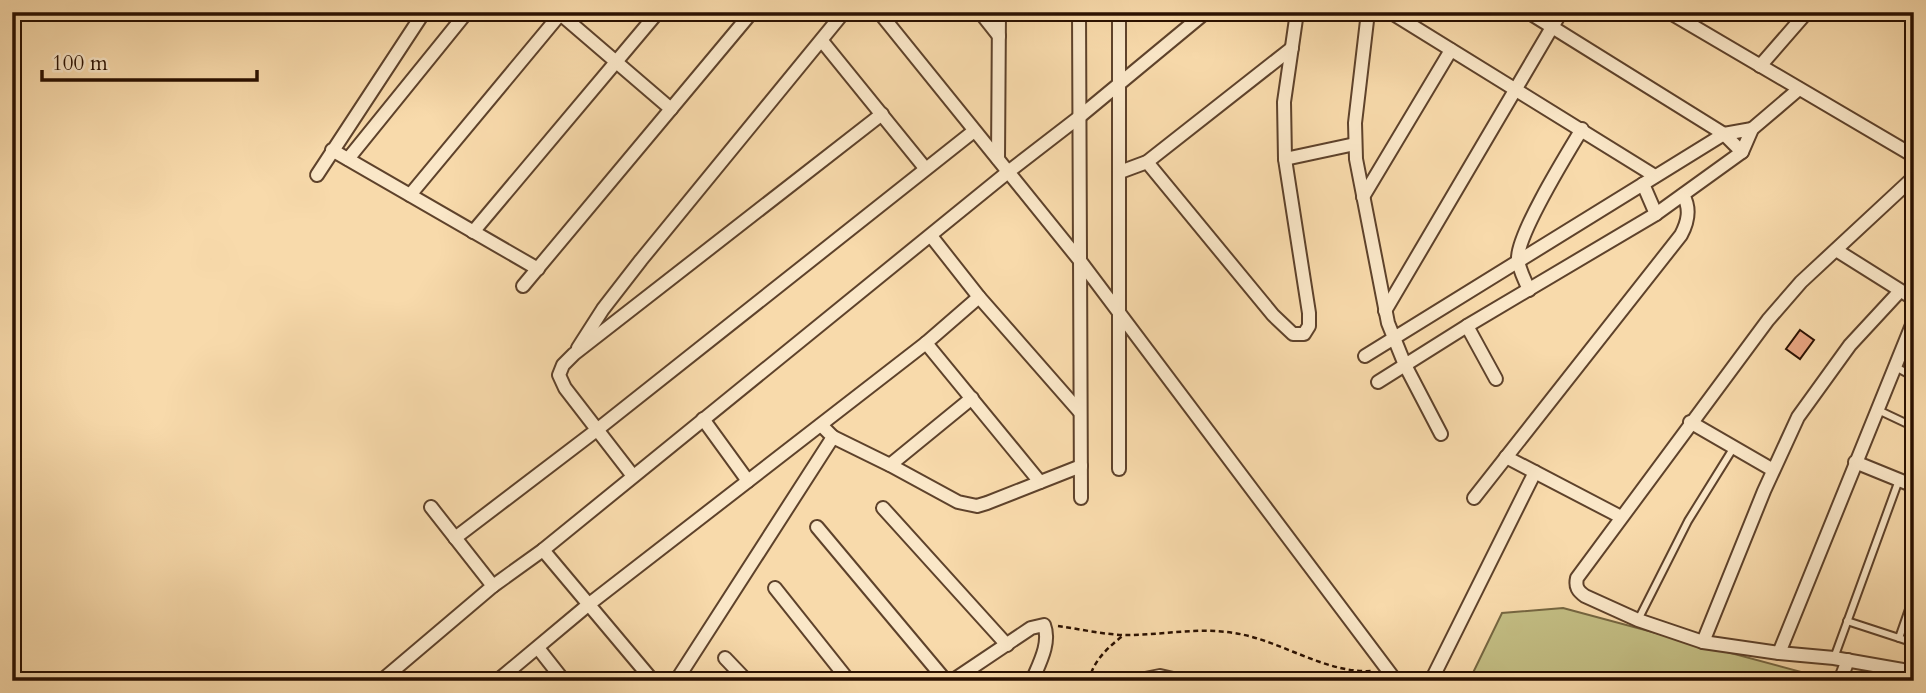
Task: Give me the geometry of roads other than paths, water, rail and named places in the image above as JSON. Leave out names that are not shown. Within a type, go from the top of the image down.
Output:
[{"type":"street","points":[[317,175],[424,12]]},
{"type":"street","points":[[348,159],[467,12]]},
{"type":"street","points":[[473,232],[658,12]]},
{"type":"street","points":[[523,286],[752,12]]},
{"type":"street","points":[[633,476],[559,379],[560,370],[641,260],[844,12]]},
{"type":"street","points":[[879,12],[1081,262],[1396,681]]},
{"type":"street","points":[[980,12],[999,36]]},
{"type":"street","points":[[998,159],[999,12]]},
{"type":"street","points":[[1079,12],[1081,498]]},
{"type":"street","points":[[1119,12],[1119,469]]},
{"type":"street","points":[[1146,162],[1285,327],[1300,336],[1307,331],[1310,313],[1285,159],[1284,102],[1297,12]]},
{"type":"street","points":[[1368,12],[1355,123],[1355,144],[1363,197],[1385,311],[1405,365],[1441,434]]},
{"type":"street","points":[[1390,12],[1655,176]]},
{"type":"street","points":[[1528,12],[1724,134],[1742,152]]},
{"type":"street","points":[[1385,311],[1561,12]]},
{"type":"street","points":[[1669,12],[1913,153]]},
{"type":"street","points":[[1760,66],[1807,12]]},
{"type":"street","points":[[410,195],[560,13],[671,109]]},
{"type":"street","points":[[386,679],[493,586],[543,550],[1078,118],[1202,14]]},
{"type":"street","points":[[822,41],[925,168]]},
{"type":"street","points":[[1121,172],[1146,162],[1292,48]]},
{"type":"street","points":[[1363,197],[1451,50]]},
{"type":"street","points":[[373,89],[393,103]]},
{"type":"street","points":[[1378,382],[1656,214],[1742,152],[1752,129],[1799,89]]},
{"type":"street","points":[[574,354],[882,114]]},
{"type":"street","points":[[1529,290],[1518,260],[1520,248],[1530,223],[1581,129]]},
{"type":"street","points":[[1365,356],[1724,134],[1752,129]]},
{"type":"street","points":[[455,538],[598,429],[974,131]]},
{"type":"street","points":[[1285,159],[1355,144]]},
{"type":"street","points":[[332,150],[538,269]]},
{"type":"street","points":[[1914,177],[1801,282],[1768,320],[1577,578],[1577,588],[1585,596],[1638,620],[1703,642],[1849,660],[1914,673]]},
{"type":"street","points":[[1643,184],[1656,214]]},
{"type":"street","points":[[1474,498],[1681,235],[1688,214],[1688,202],[1683,195]]},
{"type":"street","points":[[931,236],[979,297],[1079,411]]},
{"type":"street","points":[[1836,250],[1914,299]]},
{"type":"street","points":[[1703,642],[1773,470],[1798,417],[1816,388],[1850,345],[1899,290]]},
{"type":"street","points":[[497,681],[588,606],[926,342],[979,297]]},
{"type":"street","points":[[1779,653],[1854,462],[1914,320]]},
{"type":"street","points":[[1467,326],[1496,379]]},
{"type":"street","points":[[926,342],[1040,482]]},
{"type":"street","points":[[890,465],[972,398]]},
{"type":"street","points":[[703,419],[748,481]]},
{"type":"street","points":[[1690,422],[1773,470]]},
{"type":"street","points":[[821,425],[833,437],[969,506],[988,503],[1081,466]]},
{"type":"street","points":[[676,681],[833,437]]},
{"type":"street","points":[[1506,457],[1621,517]]},
{"type":"street","points":[[1854,462],[1914,486]]},
{"type":"street","points":[[1431,681],[1535,472]]},
{"type":"street","points":[[431,507],[493,586]]},
{"type":"street","points":[[883,508],[1007,645]]},
{"type":"street","points":[[817,527],[946,681]]},
{"type":"street","points":[[543,550],[653,681]]},
{"type":"street","points":[[775,588],[849,681]]},
{"type":"street","points":[[952,681],[1031,628],[1044,625],[1047,632],[1045,644],[1032,681]]},
{"type":"street","points":[[538,648],[564,681]]},
{"type":"street","points":[[725,658],[747,681]]},
{"type":"street","points":[[1840,681],[1849,660]]},
{"type":"street","points":[[965,681],[972,669]]},
{"type":"street","points":[[1145,679],[1160,676],[1182,681]]},
{"type":"lane","points":[[1895,366],[1914,377]]},
{"type":"lane","points":[[1877,409],[1914,428]]},
{"type":"lane","points":[[1638,620],[1688,520],[1734,447]]},
{"type":"lane","points":[[1834,658],[1899,480]]},
{"type":"lane","points":[[1899,638],[1914,594]]},
{"type":"lane","points":[[1847,621],[1914,643]]}]
